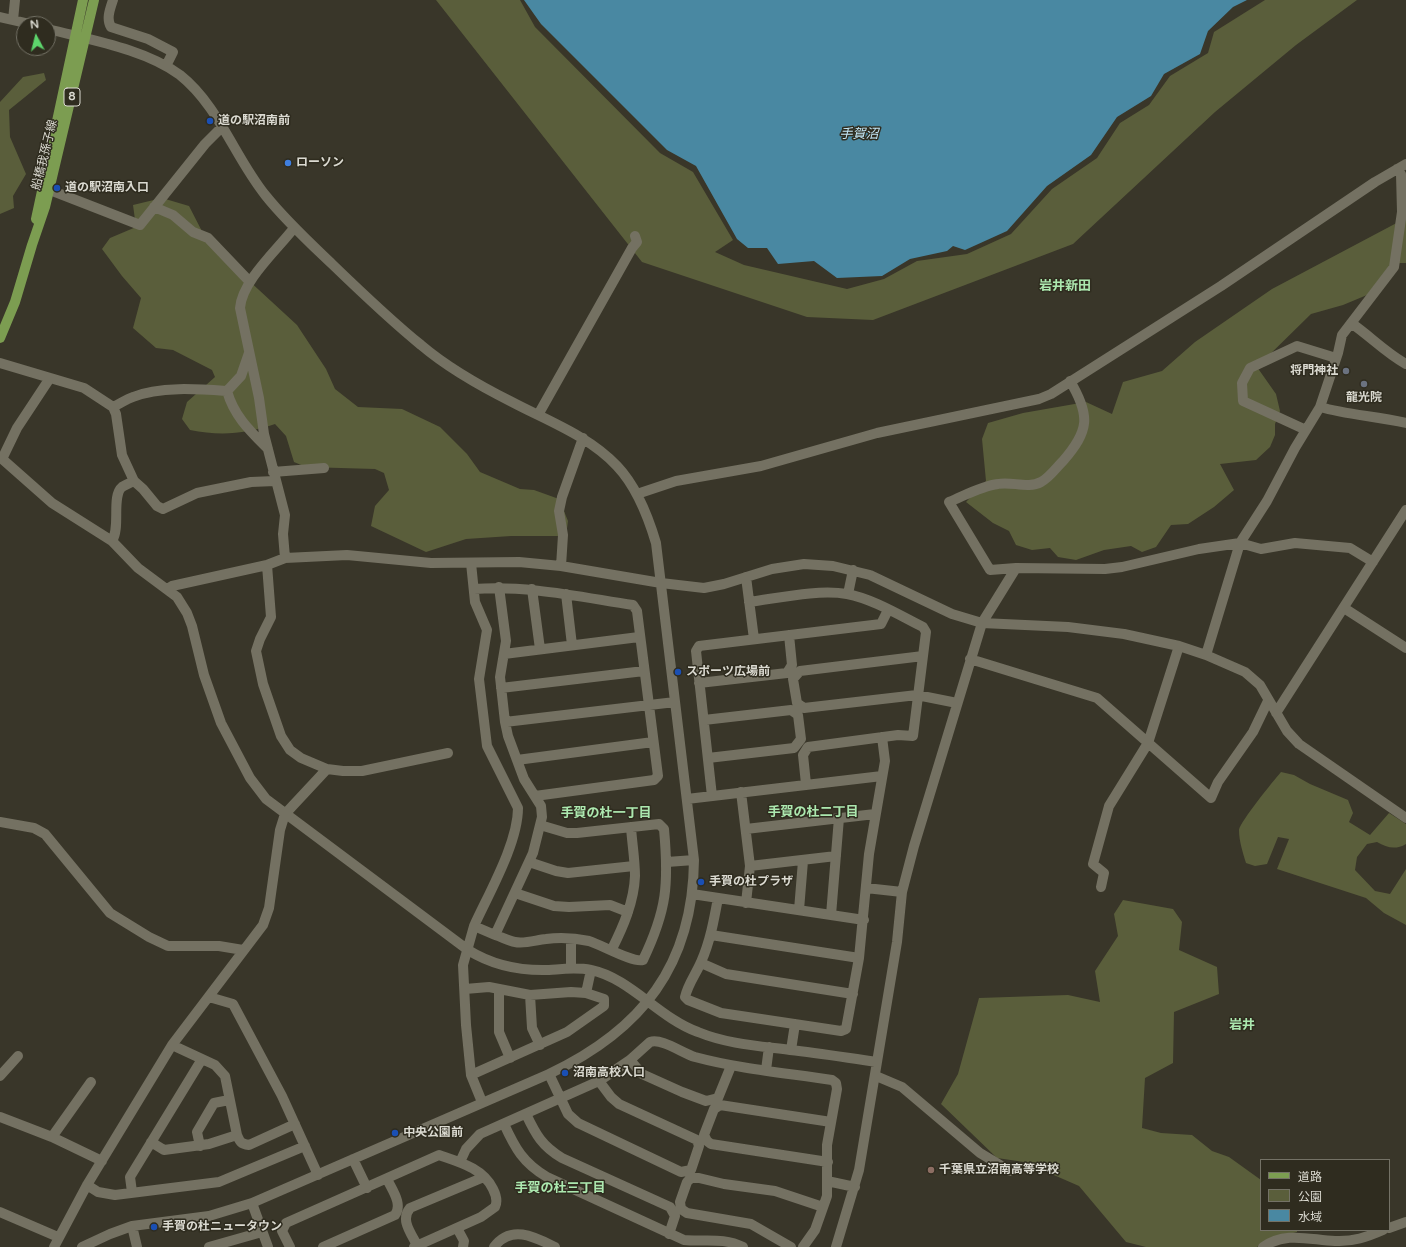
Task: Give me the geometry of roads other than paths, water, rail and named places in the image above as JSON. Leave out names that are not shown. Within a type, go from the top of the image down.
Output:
[{"type":"main road","name":"船橋我孫子線","points":[[0,338],[16,302],[32,245],[50,190],[80,37],[83,0]]},
{"type":"main road","name":"船橋我孫子線","points":[[32,245],[38,206],[80,37],[94,0]]},
{"type":"street","points":[[12,20],[15,0]]},
{"type":"street","points":[[113,0],[109,14],[109,23],[112,27],[148,39],[173,52],[166,66]]},
{"type":"street","points":[[0,17],[16,21]]},
{"type":"street","points":[[56,31],[145,56],[166,66],[190,84],[203,98],[222,127],[243,164],[265,195],[294,228],[374,305],[422,347],[484,387],[583,438],[618,466],[637,494],[647,516],[656,543],[694,860],[692,894],[686,925],[678,948],[659,986],[647,1002],[614,1036],[590,1053],[549,1074],[482,1102],[252,1204],[209,1216],[132,1226],[82,1247]]},
{"type":"street","points":[[50,190],[140,225],[205,144],[222,127]]},
{"type":"street","points":[[1206,655],[1240,543],[1267,501],[1320,407],[1342,335],[1394,267],[1402,212],[1401,167]]},
{"type":"street","points":[[637,494],[676,481],[761,466],[877,433],[1039,399],[1221,286],[1401,167]]},
{"type":"street","points":[[154,206],[173,215],[193,232],[208,238],[250,282]]},
{"type":"street","points":[[285,558],[283,534],[285,515],[268,449],[240,308],[241,299],[250,282],[294,228]]},
{"type":"street","points":[[538,415],[632,248],[637,242],[635,236]]},
{"type":"street","points":[[1351,323],[1374,339],[1392,356],[1406,364]]},
{"type":"street","points":[[1306,430],[1243,401],[1242,383],[1250,368],[1297,346],[1336,358]]},
{"type":"street","points":[[227,391],[240,376],[249,354]]},
{"type":"street","points":[[0,362],[84,388],[113,407],[116,414],[122,455],[134,482],[143,489],[157,506],[163,509],[197,493],[274,476],[324,468]]},
{"type":"street","points":[[50,378],[17,428],[1,458],[52,502],[112,541],[138,568],[177,597],[187,613],[212,700],[235,753],[250,778],[266,799],[468,950],[484,959],[514,968],[550,970],[571,967],[607,974],[621,982],[677,1023],[698,1032],[728,1041],[877,1062]]},
{"type":"street","points":[[1070,381],[1081,399],[1084,413],[1084,429],[1078,444],[1053,472],[1040,482],[1023,485],[998,484],[949,502],[990,570],[1016,568],[1098,569],[1122,567],[1199,549],[1240,543],[1261,548],[1295,543],[1350,548],[1373,562]]},
{"type":"street","points":[[113,407],[133,396],[151,392],[187,390],[227,391]]},
{"type":"street","points":[[227,391],[231,406],[241,422],[268,449]]},
{"type":"street","points":[[1320,407],[1338,412],[1389,419],[1406,423]]},
{"type":"street","points":[[561,566],[563,535],[559,511],[562,497],[583,438]]},
{"type":"street","points":[[112,541],[117,519],[118,492],[122,487],[134,482]]},
{"type":"street","points":[[1276,713],[1406,512]]},
{"type":"street","points":[[167,589],[172,586],[267,565],[285,558],[347,555],[431,563],[519,562],[561,566],[661,583],[704,588],[724,584],[772,569],[804,564],[833,566],[853,570],[885,581],[952,614],[982,623],[1068,627],[1124,634],[1179,646],[1206,655],[1245,672],[1260,685],[1268,701],[1287,730],[1299,744],[1406,818]]},
{"type":"street","points":[[471,563],[475,602],[487,630],[479,679],[487,746],[518,808],[518,819],[509,848],[474,926],[463,965],[467,1041],[471,1075],[482,1102]]},
{"type":"street","points":[[267,565],[271,617],[256,651],[263,684],[281,736],[290,750],[302,758],[327,769],[362,771],[448,753]]},
{"type":"street","points":[[836,1247],[855,1187],[876,1076],[897,942],[902,892],[956,703],[982,623],[1016,568]]},
{"type":"street","points":[[848,594],[853,570]]},
{"type":"street","points":[[746,577],[754,639]]},
{"type":"street","points":[[474,589],[499,587],[532,589],[633,605],[637,611],[639,637],[658,776],[654,780],[535,796]]},
{"type":"street","points":[[495,935],[529,862],[542,817],[541,806],[524,779],[508,736],[505,722],[501,688],[506,641],[499,587]]},
{"type":"street","points":[[532,589],[540,649]]},
{"type":"street","points":[[749,602],[828,592],[848,594],[888,610],[923,627],[926,632],[913,736],[898,735],[808,747],[803,754],[806,784]]},
{"type":"street","points":[[566,594],[572,645]]},
{"type":"street","points":[[1344,608],[1406,648]]},
{"type":"street","points":[[712,796],[696,651],[699,646],[881,624],[888,610]]},
{"type":"street","points":[[699,683],[787,673],[792,665],[789,635]]},
{"type":"street","points":[[504,654],[639,637]]},
{"type":"street","points":[[1101,887],[1104,873],[1093,864],[1109,806],[1148,743],[1179,646]]},
{"type":"street","points":[[923,656],[800,671],[793,679],[797,703],[804,708],[917,695],[956,703]]},
{"type":"street","points":[[970,659],[1097,698],[1211,798],[1218,782],[1253,732],[1268,701]]},
{"type":"street","points":[[501,688],[644,671]]},
{"type":"street","points":[[505,722],[675,702]]},
{"type":"street","points":[[704,720],[791,710],[798,715],[801,739],[794,748],[708,758]]},
{"type":"street","points":[[718,898],[711,935],[701,963],[686,990],[685,997],[688,1000],[721,1013],[841,1031],[846,1029],[859,958],[875,814],[885,762],[882,737]]},
{"type":"street","points":[[517,760],[653,742]]},
{"type":"street","points":[[54,1247],[58,1236],[87,1185],[172,1045],[263,924],[269,908],[280,830],[285,814],[327,769]]},
{"type":"street","points":[[687,799],[882,776]]},
{"type":"street","points":[[741,792],[750,866],[746,903]]},
{"type":"street","points":[[746,830],[875,814]]},
{"type":"street","points":[[831,915],[839,818]]},
{"type":"street","points":[[0,822],[34,828],[45,834],[110,913],[149,937],[168,946],[219,946],[243,950]]},
{"type":"street","points":[[474,926],[513,942],[520,943],[547,939],[571,939],[599,944],[637,962],[643,960],[661,916],[666,890],[667,862],[664,829],[659,824],[567,833],[540,825]]},
{"type":"street","points":[[612,949],[628,912],[634,886],[631,827]]},
{"type":"street","points":[[750,866],[836,856]]},
{"type":"street","points":[[667,862],[694,860]]},
{"type":"street","points":[[799,910],[803,861]]},
{"type":"street","points":[[529,862],[556,871],[568,873],[634,866]]},
{"type":"street","points":[[866,888],[902,892]]},
{"type":"street","points":[[515,893],[554,906],[569,908],[602,904],[610,905],[628,912]]},
{"type":"street","points":[[692,894],[864,920]]},
{"type":"street","points":[[711,935],[859,958]]},
{"type":"street","points":[[571,939],[571,967]]},
{"type":"street","points":[[701,963],[726,974],[853,994]]},
{"type":"street","points":[[586,994],[591,970]]},
{"type":"street","points":[[465,989],[489,987],[530,995],[571,992],[604,999],[604,1006],[567,1032],[471,1075]]},
{"type":"street","points":[[499,989],[499,1032],[510,1058]]},
{"type":"street","points":[[530,995],[532,1028],[540,1044]]},
{"type":"street","points":[[209,997],[233,1004],[282,1096],[318,1175]]},
{"type":"street","points":[[791,1050],[794,1024]]},
{"type":"street","points":[[460,1162],[466,1149],[480,1134],[599,1081],[630,1060],[650,1042],[654,1041],[661,1041],[687,1055],[731,1066],[832,1080],[836,1083],[837,1090],[828,1145],[827,1196],[815,1230],[803,1247]]},
{"type":"street","points":[[172,1045],[215,1064],[224,1076],[240,1142],[249,1145],[295,1124]]},
{"type":"street","points":[[766,1070],[769,1047]]},
{"type":"street","points":[[0,1076],[18,1056]]},
{"type":"street","points":[[132,1192],[130,1177],[202,1059]]},
{"type":"street","points":[[630,1060],[642,1074],[706,1101],[718,1098],[731,1066]]},
{"type":"street","points":[[549,1074],[568,1114],[583,1127],[681,1172],[691,1170],[699,1146],[697,1140],[619,1104],[611,1097],[599,1081]]},
{"type":"street","points":[[876,1076],[902,1087],[980,1153],[1010,1171]]},
{"type":"street","points":[[52,1137],[91,1082]]},
{"type":"street","points":[[200,1146],[197,1132],[214,1103],[229,1100]]},
{"type":"street","points":[[828,1162],[711,1144],[707,1141],[704,1135],[714,1109],[720,1105],[831,1122]]},
{"type":"street","points":[[526,1114],[534,1133],[550,1151],[562,1158],[670,1207],[675,1216],[669,1234]]},
{"type":"street","points":[[0,1117],[52,1137],[102,1161]]},
{"type":"street","points":[[504,1124],[518,1152],[532,1169],[547,1177],[684,1240],[696,1242],[714,1239],[743,1247]]},
{"type":"street","points":[[152,1142],[164,1150],[200,1146],[238,1135]]},
{"type":"street","points":[[87,1185],[107,1195],[219,1182],[305,1146]]},
{"type":"street","points":[[290,1247],[282,1230],[286,1223],[439,1155],[460,1162],[477,1171],[484,1177],[496,1196],[495,1207],[481,1217],[416,1246],[404,1218],[405,1213],[410,1208],[484,1177]]},
{"type":"street","points":[[353,1159],[367,1188]]},
{"type":"street","points":[[790,1247],[751,1224],[687,1213],[681,1209],[680,1202],[687,1182],[691,1178],[699,1178],[724,1184],[776,1191],[823,1207]]},
{"type":"street","points":[[323,1247],[395,1215],[399,1210],[398,1204],[387,1179]]},
{"type":"street","points":[[827,1181],[855,1187]]},
{"type":"street","points":[[252,1204],[268,1247]]},
{"type":"street","points":[[0,1212],[58,1236]]},
{"type":"street","points":[[1390,1228],[1406,1222]]},
{"type":"street","points":[[132,1226],[137,1247]]},
{"type":"street","points":[[456,1228],[464,1241],[463,1247]]},
{"type":"street","points":[[1263,1247],[1269,1243],[1292,1237],[1366,1242],[1382,1231]]},
{"type":"street","points":[[208,1247],[242,1243],[262,1232]]},
{"type":"street","points":[[494,1247],[503,1238],[520,1234],[533,1236],[555,1247]]},
{"type":"water","name":"手賀沼","points":[[524,0],[1247,0],[1233,7],[1208,31],[1200,54],[1164,74],[1151,96],[1117,117],[1091,155],[1047,186],[1007,231],[965,250],[953,246],[947,251],[910,259],[882,276],[837,278],[814,261],[778,264],[767,248],[748,248],[737,239],[696,166],[667,150],[541,24]]},
{"type":"place","name":"道の駅沼南前","points":[[210,121]]},
{"type":"place","name":"ローソン","points":[[288,163]]},
{"type":"place","name":"道の駅沼南入口","points":[[57,188]]},
{"type":"place","name":"将門神社","points":[[1346,371]]},
{"type":"place","name":"龍光院","points":[[1364,384]]},
{"type":"place","name":"スポーツ広場前","points":[[678,672]]},
{"type":"place","name":"手賀の杜プラザ","points":[[701,882]]},
{"type":"place","name":"沼南高校入口","points":[[565,1073]]},
{"type":"place","name":"中央公園前","points":[[395,1133]]},
{"type":"place","name":"千葉県立沼南高等学校","points":[[931,1170]]},
{"type":"place","name":"手賀の杜ニュータウン","points":[[154,1227]]},
{"type":"district","name":"岩井新田","points":[[1065,287]]},
{"type":"district","name":"手賀の杜二丁目","points":[[813,813]]},
{"type":"district","name":"手賀の杜一丁目","points":[[606,814]]},
{"type":"district","name":"岩井","points":[[1242,1026]]},
{"type":"district","name":"手賀の杜三丁目","points":[[560,1189]]}]
